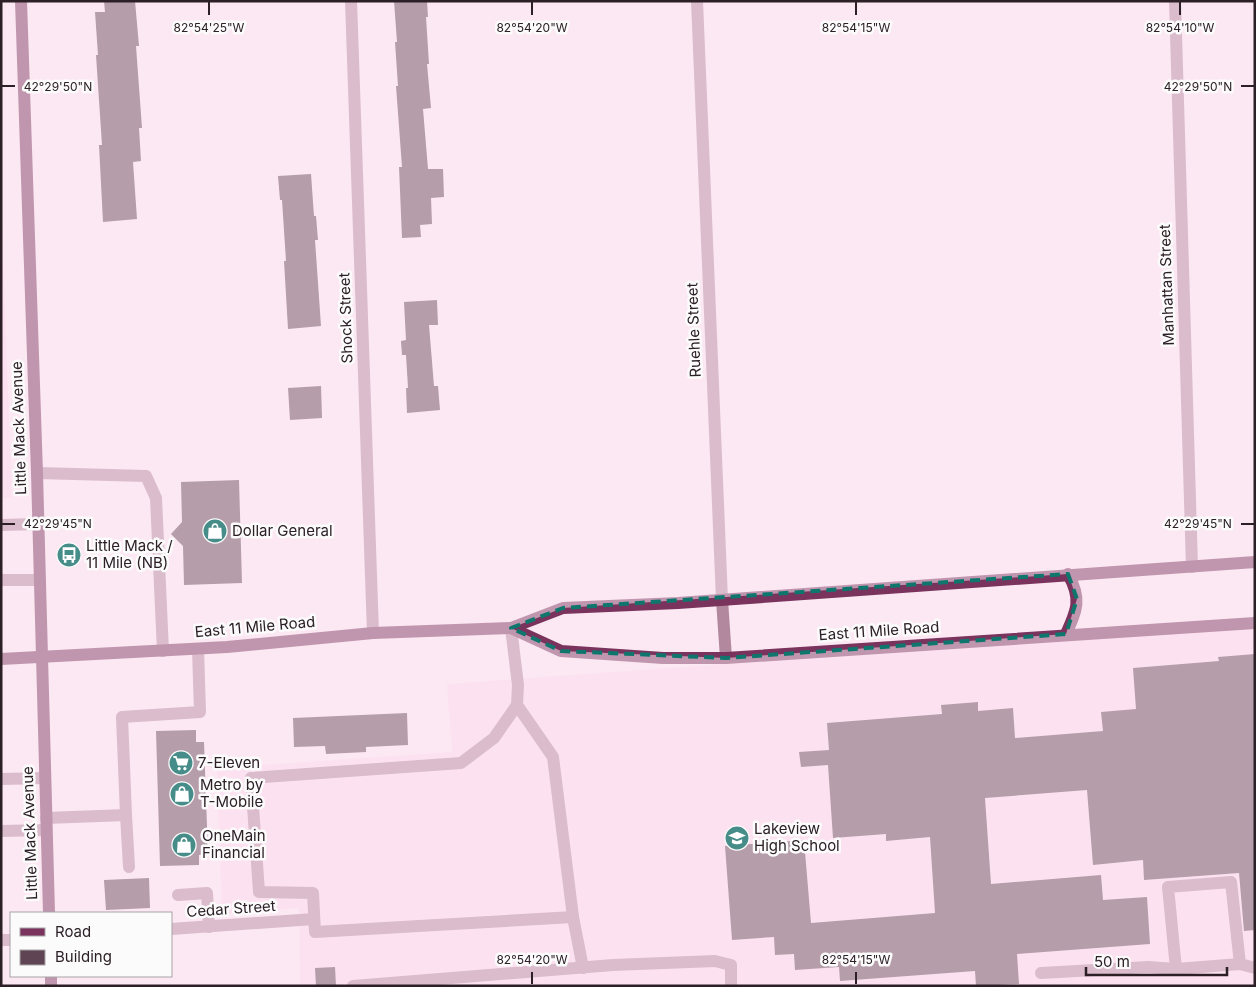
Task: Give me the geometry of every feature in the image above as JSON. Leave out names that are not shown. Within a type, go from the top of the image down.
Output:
[{"type":"main road","name":"Little Mack Avenue","points":[[20,1],[37,473],[49,912]]},
{"type":"main road","name":"East 11 Mile Road","points":[[1,659],[198,649],[373,633],[511,628],[563,608],[722,600],[1255,562]]},
{"type":"main road","points":[[1066,634],[1076,612],[1077,599],[1075,586],[1068,574]]},
{"type":"main road","name":"East 11 Mile Road","points":[[511,628],[562,651],[663,658],[726,658],[1066,634],[1255,623]]},
{"type":"street","name":"Shock Street","points":[[351,1],[373,633]]},
{"type":"street","name":"Ruehle Street","points":[[697,1],[726,658]]},
{"type":"street","name":"Manhattan Street","points":[[1175,1],[1192,567]]},
{"type":"street","points":[[37,473],[146,476],[156,498],[163,651]]},
{"type":"street","points":[[1,525],[38,524]]},
{"type":"street","points":[[1,580],[40,580]]},
{"type":"street","points":[[511,628],[518,685],[517,705],[494,738],[461,763],[251,778],[259,892],[313,892],[315,932],[573,917]]},
{"type":"street","points":[[129,867],[122,717],[200,712],[198,649]]},
{"type":"street","points":[[517,705],[553,757],[573,917],[583,968]]},
{"type":"street","points":[[1,779],[45,778]]},
{"type":"street","points":[[1,831],[126,815]]},
{"type":"street","points":[[1176,969],[1168,888],[1231,882],[1240,964]]},
{"type":"street","points":[[178,895],[207,893],[209,926]]},
{"type":"street","name":"Cedar Street","points":[[172,929],[314,919]]},
{"type":"street","points":[[353,986],[583,968],[715,961],[731,965],[731,986]]},
{"type":"street","points":[[1041,973],[1148,968],[1176,969],[1240,964],[1255,968]]},
{"type":"highlighted area","points":[[1068,574],[1077,599],[1066,634],[726,658],[561,651],[511,628],[563,608]]},
{"type":"shaded area","points":[[1,202],[12,498],[1,498]]},
{"type":"shaded area","name":"Lakeview High School","points":[[1255,626],[1255,986],[300,986],[299,908],[222,914],[217,768],[452,752],[447,684]]},
{"type":"building","points":[[104,1],[135,1],[139,46],[136,46],[142,128],[139,128],[141,161],[133,162],[137,219],[103,222],[99,145],[102,145],[95,12],[105,12]]},
{"type":"building","points":[[394,1],[427,1],[428,17],[426,17],[429,64],[427,64],[431,108],[423,109],[428,169],[443,169],[444,197],[431,198],[432,224],[420,225],[421,237],[402,238],[399,167],[402,167],[396,86],[398,86],[395,42],[397,42]]},
{"type":"building","points":[[311,174],[318,240],[315,240],[321,326],[288,329],[284,261],[286,261],[282,200],[280,200],[278,176]]},
{"type":"building","points":[[437,300],[438,325],[429,325],[434,386],[438,386],[440,410],[407,413],[406,355],[402,355],[401,341],[406,340],[404,302]]},
{"type":"building","points":[[321,386],[322,418],[290,420],[288,388]]},
{"type":"building","points":[[239,480],[242,583],[184,585],[183,546],[171,534],[182,522],[181,482]]},
{"type":"building","points":[[1255,654],[1255,930],[1244,931],[1239,873],[1144,880],[1143,860],[1093,865],[1087,790],[985,798],[991,884],[1101,875],[1103,900],[1147,897],[1150,944],[1017,954],[1019,984],[976,986],[975,971],[840,981],[839,967],[795,970],[794,954],[775,955],[774,937],[732,940],[725,846],[804,840],[811,923],[935,913],[930,837],[886,841],[886,834],[833,838],[828,765],[801,767],[799,752],[829,750],[827,723],[942,714],[941,705],[978,702],[978,711],[1013,708],[1015,738],[1103,731],[1101,712],[1136,709],[1133,668],[1219,661],[1218,657]]},
{"type":"building","points":[[407,713],[408,745],[366,747],[366,752],[326,754],[325,746],[294,747],[293,718]]},
{"type":"building","points":[[196,730],[196,742],[204,742],[208,854],[199,855],[199,865],[160,866],[156,731]]},
{"type":"building","points":[[149,878],[150,908],[106,910],[104,880]]},
{"type":"building","points":[[335,967],[336,986],[316,986],[315,968]]},
{"type":"place","name":"Dollar General","points":[[215,531]]},
{"type":"place","name":"Little Mack / 11 Mile (NB)","points":[[69,555]]},
{"type":"place","name":"7-Eleven","points":[[181,763]]},
{"type":"place","name":"Metro by T-Mobile","points":[[182,794]]},
{"type":"place","name":"Lakeview High School","points":[[737,838]]},
{"type":"place","name":"OneMain Financial","points":[[184,845]]}]
